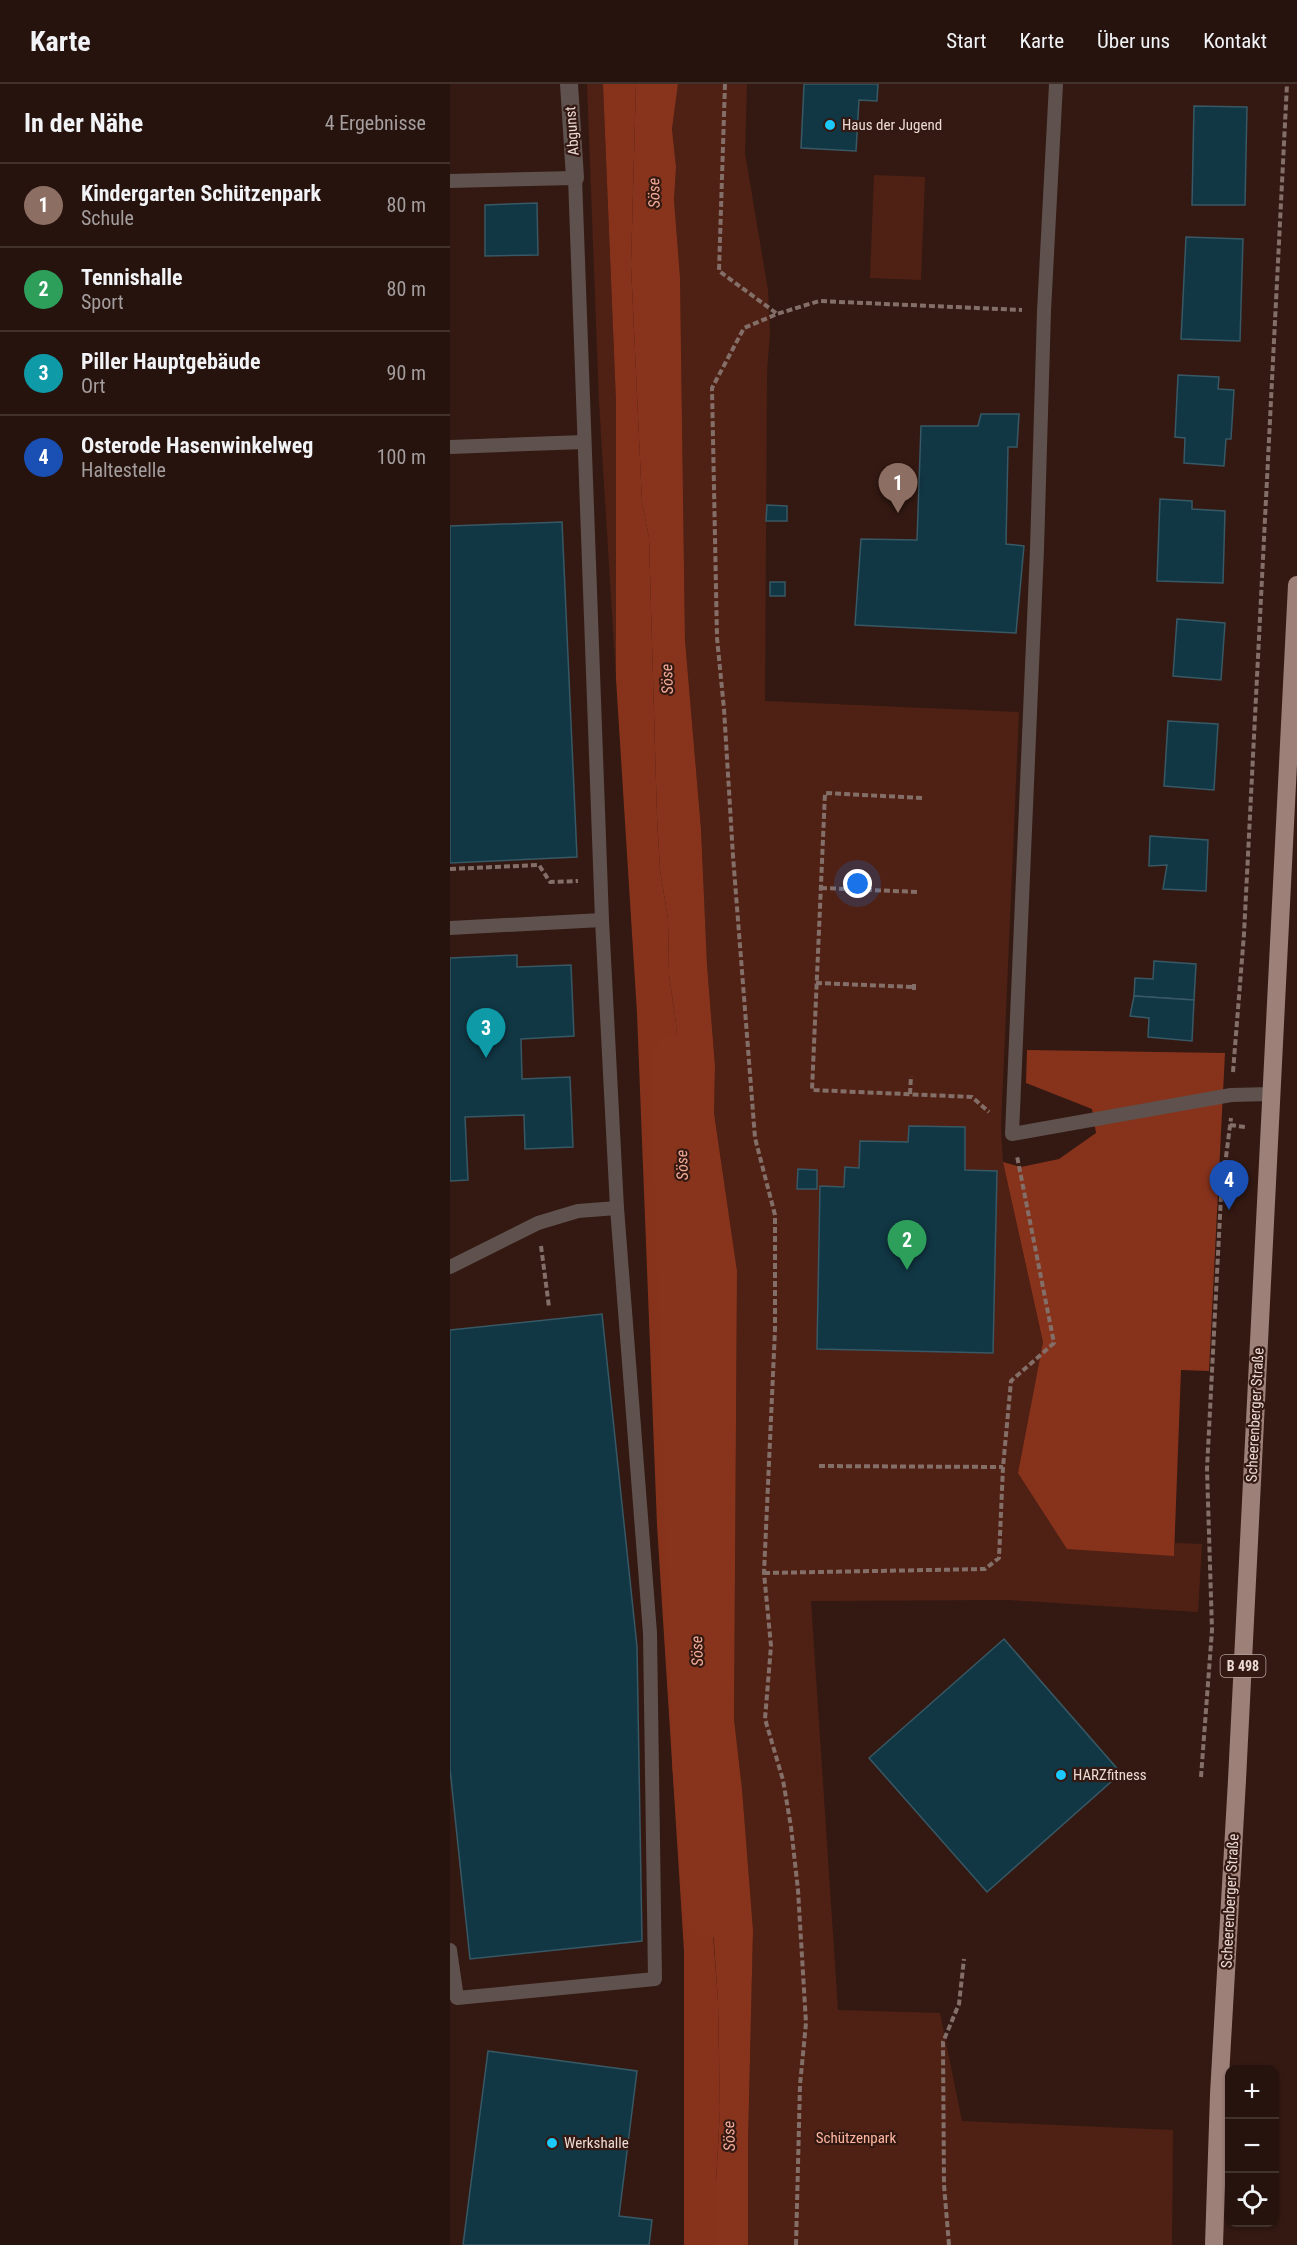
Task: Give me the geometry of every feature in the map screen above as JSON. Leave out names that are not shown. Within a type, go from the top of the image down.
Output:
[{"type":"main road","name":"Scheerenberger Straße","points":[[1214,2245],[1219,2094],[1237,1780],[1270,1094],[1295,683],[1297,585]]},
{"type":"street","name":"Abgunst","points":[[569,84],[575,178]]},
{"type":"lane","points":[[1056,84],[1044,311],[1037,549],[1012,1134],[1231,1095],[1270,1094]]},
{"type":"lane","points":[[450,181],[575,178],[602,920],[617,1208],[650,1633],[655,1979],[457,1998],[450,1950]]},
{"type":"lane","points":[[450,447],[584,442]]},
{"type":"lane","points":[[450,928],[602,920]]},
{"type":"lane","points":[[450,1267],[538,1223],[578,1212],[617,1208]]},
{"type":"path","points":[[725,84],[720,271],[777,314]]},
{"type":"path","points":[[1201,1776],[1212,1630],[1207,1469],[1221,1196],[1230,1125],[1244,934],[1287,84]]},
{"type":"path","points":[[796,2245],[800,2085],[806,2023],[798,1890],[791,1827],[783,1780],[765,1719],[771,1646],[764,1573],[775,1330],[775,1215],[755,1138],[733,856],[717,638],[712,388],[744,328],[777,314],[819,301],[1044,311]]},
{"type":"path","points":[[764,1573],[985,1569],[999,1558],[1003,1467],[1011,1381],[1054,1342],[1012,1134],[996,1134],[990,1112],[972,1097],[812,1090],[825,793],[922,798]]},
{"type":"path","points":[[450,869],[539,866],[550,882],[600,880]]},
{"type":"path","points":[[821,888],[918,892]]},
{"type":"path","points":[[816,982],[914,987]]},
{"type":"path","points":[[910,1076],[910,1094]]},
{"type":"path","points":[[538,1223],[549,1307]]},
{"type":"path","points":[[819,1466],[1003,1467]]},
{"type":"path","points":[[949,2245],[944,2185],[943,2042],[958,2004],[964,1959]]},
{"type":"green space","points":[[587,84],[603,84],[616,402],[616,679],[599,402]]},
{"type":"green space","name":"Schützenpark","points":[[678,84],[747,84],[745,153],[768,290],[770,331],[767,373],[765,701],[1019,712],[1001,1127],[1003,1162],[1043,1342],[1018,1473],[1174,1555],[1175,1543],[1202,1544],[1198,1612],[1008,1600],[811,1601],[838,2010],[940,2013],[962,2121],[1173,2130],[1172,2245],[748,2245],[753,1930],[734,1719],[737,1271],[714,1113],[715,1066],[707,965],[701,829],[685,640],[680,277],[674,200],[676,167],[672,129]]},
{"type":"green space","points":[[874,175],[925,177],[921,280],[870,278]]},
{"type":"shaded area","points":[[603,84],[636,84],[631,265],[642,502],[649,538],[660,870],[668,918],[669,975],[676,1023],[684,1197],[692,1405],[690,1473],[710,1894],[718,2001],[720,2110],[716,2182],[716,2245],[684,2245],[684,1951],[657,1525],[637,1013],[616,679],[616,402]]},
{"type":"shaded area","points":[[1027,1050],[1225,1053],[1209,1371],[1181,1370],[1174,1556],[1067,1549],[1018,1473],[1043,1342],[1003,1162],[1021,1167],[1059,1159],[1096,1133],[1092,1109],[1026,1083]]},
{"type":"water","points":[[636,84],[678,84],[672,129],[676,167],[674,200],[680,277],[685,640],[701,829],[707,965],[715,1066],[714,1113],[737,1271],[734,1719],[753,1930],[748,2245],[716,2245],[716,2182],[720,2110],[718,2001],[703,1785],[690,1473],[692,1405],[676,1023],[669,975],[668,918],[660,870],[649,538],[642,502],[631,265]]},
{"type":"building","name":"Haus der Jugend","points":[[804,84],[878,84],[877,101],[859,100],[856,151],[801,148]]},
{"type":"building","points":[[1194,106],[1247,107],[1245,205],[1192,205]]},
{"type":"building","points":[[537,203],[538,255],[485,256],[485,205]]},
{"type":"building","points":[[1186,237],[1243,239],[1240,341],[1181,339]]},
{"type":"building","points":[[1178,375],[1219,377],[1218,389],[1234,390],[1231,439],[1226,439],[1224,466],[1184,463],[1185,438],[1175,437]]},
{"type":"building","points":[[981,414],[1019,414],[1017,447],[1008,447],[1006,544],[1024,546],[1016,633],[855,625],[861,539],[917,540],[921,426],[978,426]]},
{"type":"building","points":[[1160,499],[1192,501],[1192,509],[1225,511],[1223,583],[1157,581]]},
{"type":"building","points":[[767,505],[787,506],[787,521],[766,521]]},
{"type":"building","points":[[562,522],[577,857],[450,863],[450,526]]},
{"type":"building","points":[[770,582],[785,582],[785,596],[770,596]]},
{"type":"building","points":[[1177,619],[1225,623],[1221,680],[1173,676]]},
{"type":"building","points":[[1168,721],[1218,724],[1214,790],[1164,786]]},
{"type":"building","points":[[1150,836],[1208,840],[1206,891],[1163,889],[1167,865],[1149,866]]},
{"type":"building","points":[[517,955],[517,967],[571,965],[574,1036],[521,1039],[522,1079],[570,1077],[573,1147],[525,1149],[524,1115],[465,1117],[468,1180],[450,1181],[450,958]]},
{"type":"building","points":[[1154,961],[1196,964],[1194,1000],[1134,996],[1135,978],[1153,979]]},
{"type":"building","points":[[1134,996],[1194,1000],[1192,1041],[1148,1037],[1149,1018],[1130,1016]]},
{"type":"building","points":[[909,1126],[965,1127],[965,1170],[997,1171],[993,1353],[817,1349],[820,1186],[844,1187],[845,1167],[859,1168],[860,1141],[908,1142]]},
{"type":"building","points":[[798,1169],[817,1170],[817,1189],[797,1189]]},
{"type":"building","points":[[602,1314],[637,1647],[642,1941],[470,1959],[450,1769],[450,1330]]},
{"type":"building","points":[[1004,1639],[1121,1773],[987,1892],[869,1758]]},
{"type":"building","name":"Werkshalle","points":[[488,2051],[637,2071],[619,2216],[652,2220],[649,2245],[463,2245]]},
{"type":"waterway","name":"Söse","points":[[679,1063],[701,1767],[712,1909]]},
{"type":"place","name":"Haus der Jugend","points":[[830,125]]},
{"type":"place","name":"Kindergarten Schützenpark","points":[[898,513]]},
{"type":"place","name":"Piller Hauptgebäude","points":[[486,1058]]},
{"type":"place","name":"Osterode Hasenwinkelweg","points":[[1229,1210]]},
{"type":"place","name":"Tennishalle","points":[[907,1270]]},
{"type":"place","name":"HARZfitness","points":[[1061,1775]]},
{"type":"place","name":"Werkshalle","points":[[552,2143]]}]
